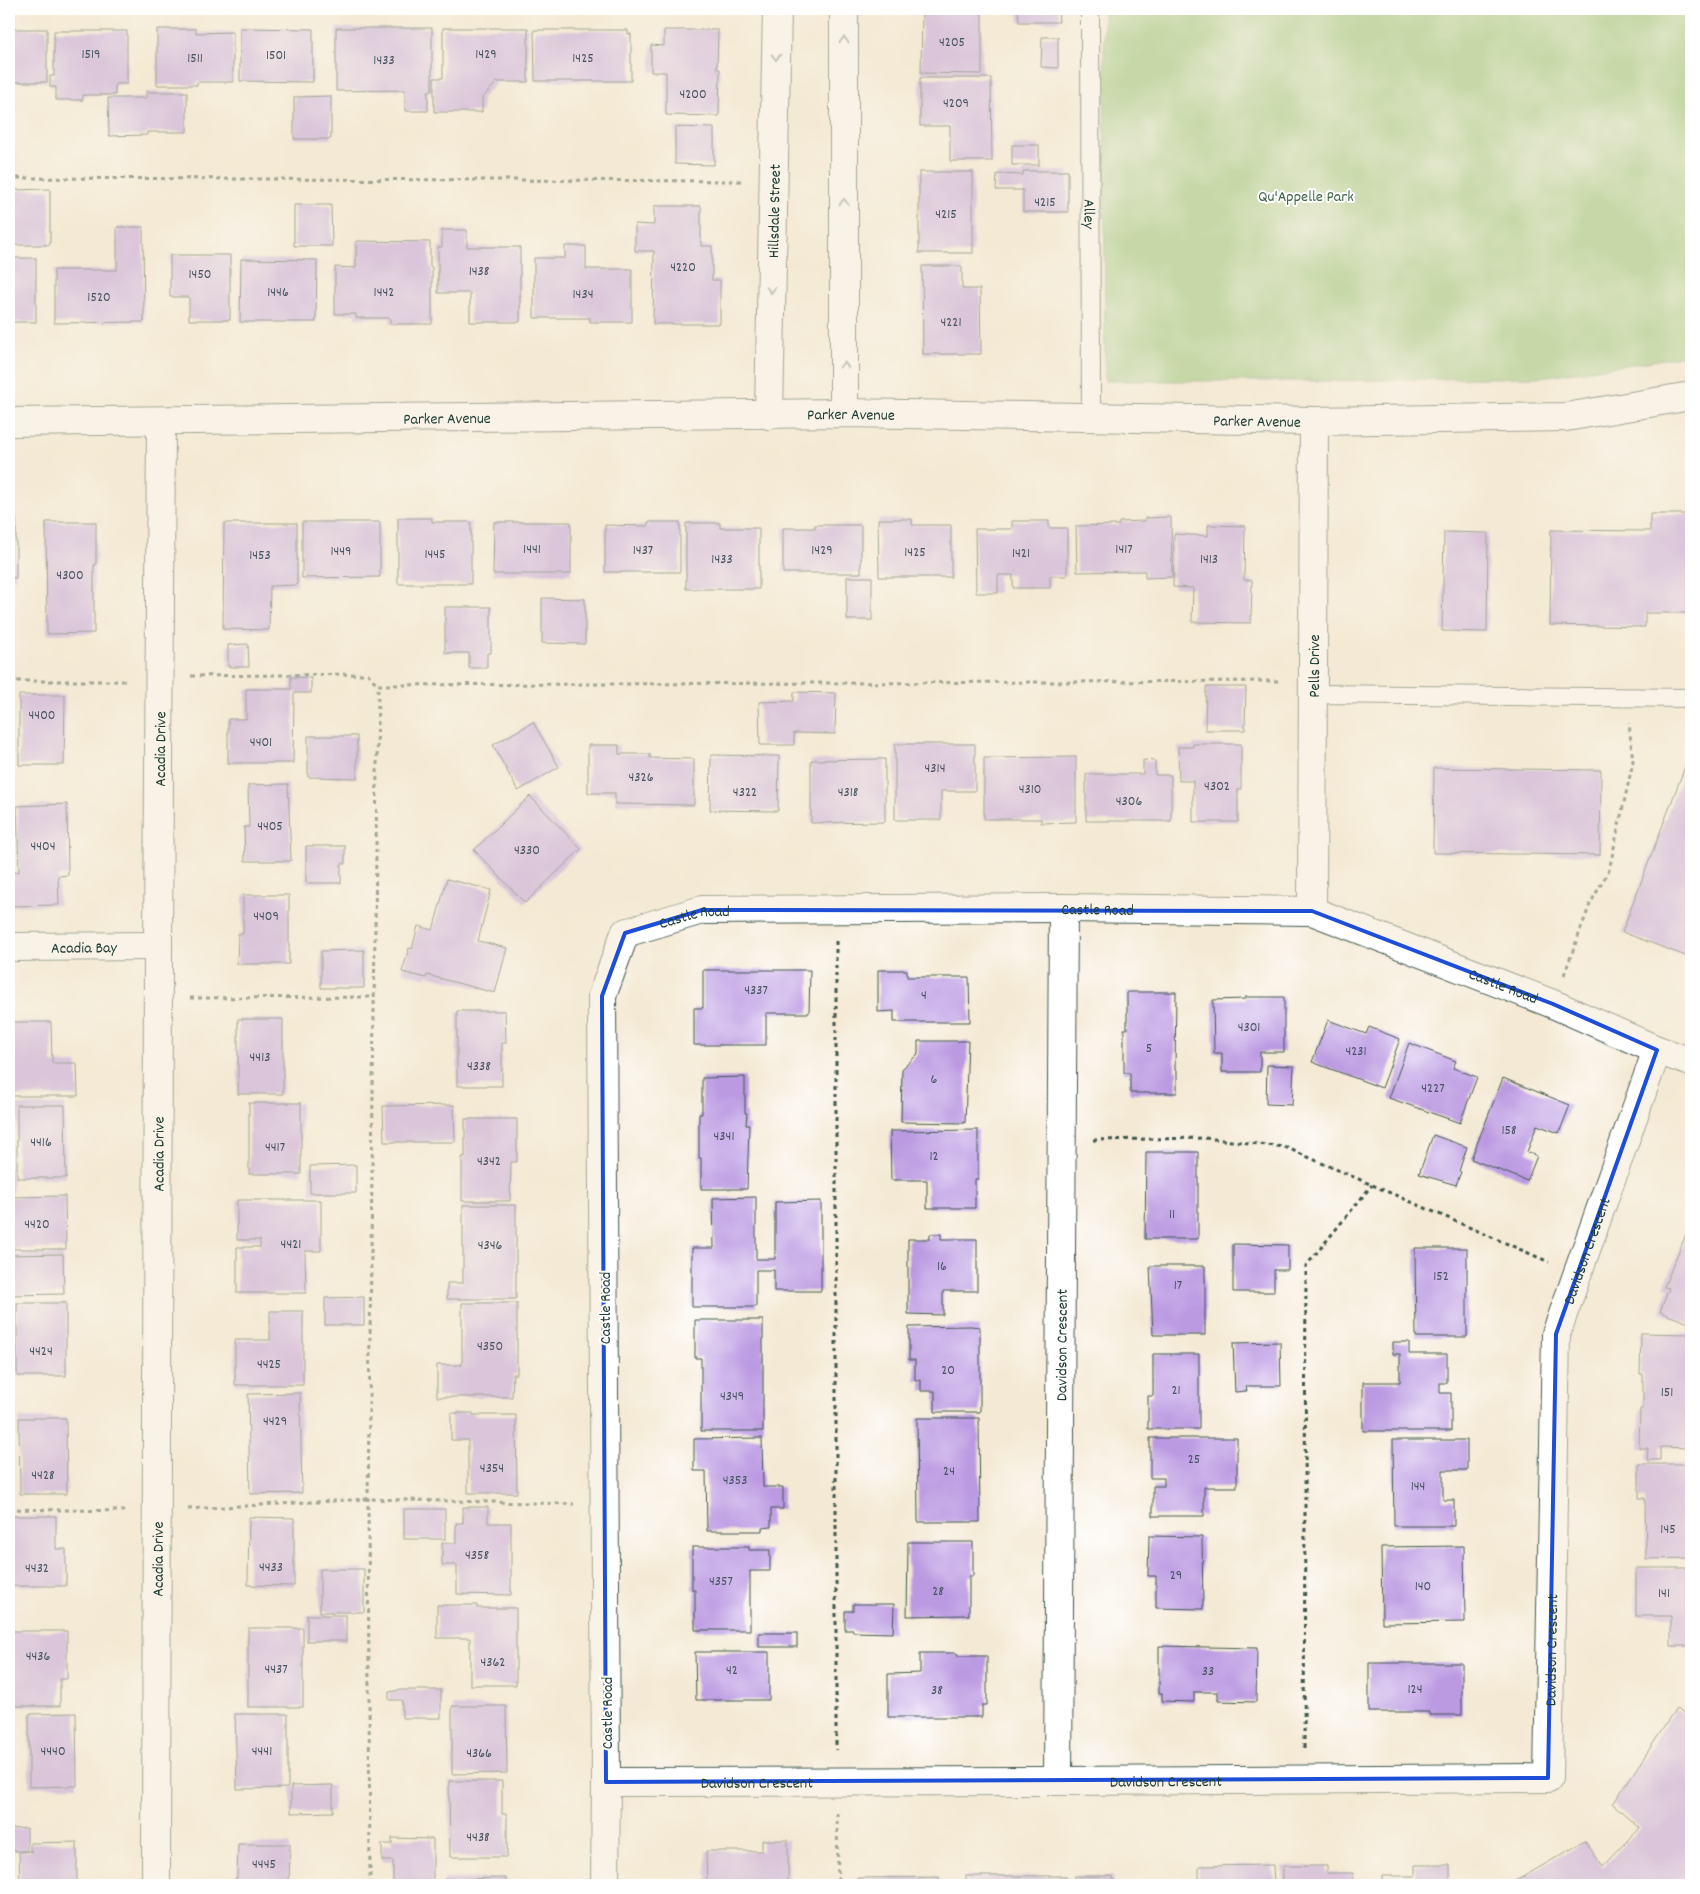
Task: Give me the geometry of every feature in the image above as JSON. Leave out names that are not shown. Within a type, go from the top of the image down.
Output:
[{"type":"street","name":"Hillsdale Street","points":[[769,414],[777,9]]},
{"type":"street","points":[[844,9],[844,413]]},
{"type":"street","name":"Parker Avenue","points":[[9,422],[162,422],[844,413],[1091,419],[1314,421],[1566,417],[1691,396]]},
{"type":"street","name":"Pells Drive","points":[[1312,910],[1314,421]]},
{"type":"street","name":"Acadia Drive","points":[[156,1885],[158,946],[162,422]]},
{"type":"street","name":"Castle Road","points":[[605,1885],[602,996],[625,933],[702,910],[1063,908],[1312,910],[1553,1004],[1657,1050],[1691,1062]]},
{"type":"street","name":"Davidson Crescent","points":[[1058,1782],[1063,908]]},
{"type":"street","name":"Acadia Bay","points":[[9,947],[158,946]]},
{"type":"street","name":"Davidson Crescent","points":[[606,1782],[1058,1782],[1548,1778],[1556,1334],[1657,1050]]},
{"type":"lane","name":"Alley","points":[[1090,9],[1091,419]]},
{"type":"lane","points":[[1313,688],[1627,698],[1691,698]]},
{"type":"path","points":[[9,178],[774,181]]},
{"type":"path","points":[[9,681],[368,674],[378,685],[368,1499],[370,1885]]},
{"type":"path","points":[[378,685],[1313,688]]},
{"type":"path","points":[[1553,1004],[1590,904],[1609,870],[1633,762],[1627,698]]},
{"type":"path","points":[[836,910],[836,1781],[838,1885]]},
{"type":"path","points":[[158,998],[374,997]]},
{"type":"path","points":[[1061,1141],[1205,1138],[1285,1147],[1577,1274]]},
{"type":"path","points":[[1303,1780],[1306,1266],[1372,1185]]},
{"type":"path","points":[[9,1509],[157,1511],[368,1499],[605,1505]]},
{"type":"highlighted area","points":[[702,910],[1312,911],[1553,1004],[1657,1050],[1556,1334],[1548,1778],[606,1782],[602,996],[625,933]]},
{"type":"green space","name":"Qu'Appelle Park","points":[[1104,9],[1691,9],[1691,354],[1540,377],[1330,381],[1105,381]]},
{"type":"building","points":[[922,9],[982,9],[982,74],[921,73]]},
{"type":"building","points":[[1018,9],[1058,9],[1059,22],[1019,22]]},
{"type":"building","points":[[240,28],[313,29],[313,82],[240,81]]},
{"type":"building","points":[[336,28],[432,28],[432,91],[428,91],[428,111],[405,111],[405,90],[336,91]]},
{"type":"building","points":[[443,28],[528,28],[528,82],[497,82],[482,98],[482,112],[434,112],[434,78],[443,78]]},
{"type":"building","points":[[9,29],[47,29],[47,82],[9,82]]},
{"type":"building","points":[[157,29],[196,29],[196,33],[233,32],[233,82],[197,82],[197,85],[157,85]]},
{"type":"building","points":[[534,30],[628,30],[628,34],[631,34],[631,81],[535,81]]},
{"type":"building","points":[[664,30],[718,30],[717,69],[720,69],[719,116],[666,115],[666,72],[651,72],[651,45],[664,46]]},
{"type":"building","points":[[54,31],[127,31],[127,84],[115,84],[115,95],[83,95],[83,100],[56,100],[56,87],[50,87],[50,76],[54,76]]},
{"type":"building","points":[[1042,37],[1058,37],[1058,68],[1041,67]]},
{"type":"building","points":[[920,78],[991,78],[992,161],[950,161],[950,126],[920,126]]},
{"type":"building","points":[[146,92],[187,92],[187,132],[147,132],[147,135],[109,136],[108,98],[146,98]]},
{"type":"building","points":[[331,96],[331,139],[294,139],[294,97]]},
{"type":"building","points":[[675,127],[714,128],[714,165],[675,164]]},
{"type":"building","points":[[1012,145],[1039,145],[1039,165],[1012,165]]},
{"type":"building","points":[[1023,171],[1068,171],[1068,212],[1023,212],[1023,190],[996,190],[997,174],[1023,175]]},
{"type":"building","points":[[919,172],[973,172],[973,253],[919,253]]},
{"type":"building","points":[[50,189],[50,245],[12,245],[12,190]]},
{"type":"building","points":[[294,205],[331,205],[332,246],[294,246]]},
{"type":"building","points":[[654,206],[701,206],[701,246],[712,246],[712,280],[720,280],[720,324],[653,324],[654,251],[635,251],[635,224],[654,225]]},
{"type":"building","points":[[117,227],[143,227],[144,322],[54,323],[54,270],[117,270]]},
{"type":"building","points":[[442,230],[467,230],[467,247],[520,247],[520,322],[470,322],[470,293],[438,293],[438,247],[442,247]]},
{"type":"building","points":[[356,241],[430,242],[432,324],[390,324],[390,318],[356,318],[356,314],[335,314],[335,267],[356,268]]},
{"type":"building","points":[[565,246],[586,246],[586,269],[632,269],[632,322],[590,322],[590,318],[534,318],[534,258],[565,258]]},
{"type":"building","points":[[170,255],[230,255],[230,320],[189,320],[189,297],[170,297]]},
{"type":"building","points":[[9,258],[36,258],[36,322],[9,322]]},
{"type":"building","points":[[241,259],[317,260],[316,322],[240,322]]},
{"type":"building","points":[[922,266],[962,266],[962,289],[980,289],[981,354],[923,354]]},
{"type":"building","points":[[1650,514],[1691,514],[1691,613],[1645,613],[1645,627],[1550,625],[1551,530],[1650,531]]},
{"type":"building","points":[[9,517],[16,517],[16,578],[9,578]]},
{"type":"building","points":[[1171,517],[1172,577],[1145,578],[1145,571],[1077,572],[1076,526],[1119,525],[1119,522],[1145,521],[1145,518]]},
{"type":"building","points":[[398,518],[432,518],[432,522],[471,522],[471,584],[398,584]]},
{"type":"building","points":[[878,519],[912,519],[912,525],[951,525],[951,577],[879,577]]},
{"type":"building","points":[[1012,521],[1049,521],[1049,528],[1067,528],[1067,576],[1050,576],[1050,588],[1013,588],[1013,575],[998,575],[998,593],[976,593],[975,529],[1012,529]]},
{"type":"building","points":[[46,522],[96,522],[94,633],[47,634]]},
{"type":"building","points":[[302,522],[380,522],[380,577],[302,578]]},
{"type":"building","points":[[494,522],[571,522],[571,574],[493,574]]},
{"type":"building","points":[[648,522],[680,522],[680,572],[605,572],[605,525],[648,526]]},
{"type":"building","points":[[224,523],[297,523],[297,585],[270,586],[269,630],[223,629]]},
{"type":"building","points":[[686,523],[720,523],[720,528],[759,528],[759,589],[686,589]]},
{"type":"building","points":[[815,525],[861,525],[861,573],[783,573],[783,528],[815,528]]},
{"type":"building","points":[[1208,525],[1245,526],[1244,580],[1252,580],[1251,623],[1192,622],[1193,588],[1173,587],[1174,534],[1208,536]]},
{"type":"building","points":[[1444,532],[1488,533],[1487,632],[1442,631]]},
{"type":"building","points":[[847,577],[872,577],[872,620],[847,620]]},
{"type":"building","points":[[542,598],[585,599],[585,644],[542,643]]},
{"type":"building","points":[[445,607],[491,607],[491,653],[487,653],[487,668],[469,668],[469,653],[445,653]]},
{"type":"building","points":[[248,644],[249,667],[228,667],[228,645]]},
{"type":"building","points":[[291,677],[311,678],[311,693],[294,693],[293,763],[228,763],[228,719],[246,719],[246,689],[291,689]]},
{"type":"building","points":[[1206,687],[1246,687],[1245,730],[1205,730]]},
{"type":"building","points":[[794,692],[836,693],[835,734],[794,733],[794,745],[760,745],[759,702],[794,701]]},
{"type":"building","points":[[19,695],[65,695],[64,765],[19,765]]},
{"type":"building","points":[[533,722],[559,767],[518,791],[493,745]]},
{"type":"building","points":[[308,736],[357,736],[357,778],[308,777]]},
{"type":"building","points":[[895,744],[975,744],[975,791],[941,791],[941,820],[895,820]]},
{"type":"building","points":[[1193,744],[1241,744],[1241,789],[1238,789],[1238,822],[1193,822],[1193,781],[1179,781],[1178,747],[1193,747]]},
{"type":"building","points":[[588,745],[619,745],[619,754],[650,754],[650,758],[694,759],[694,805],[615,804],[615,793],[588,793]]},
{"type":"building","points":[[1691,751],[1691,958],[1622,932]]},
{"type":"building","points":[[711,755],[779,756],[778,811],[710,810]]},
{"type":"building","points":[[1076,757],[1076,822],[1041,823],[1041,819],[984,819],[984,758]]},
{"type":"building","points":[[885,759],[885,822],[811,823],[811,760]]},
{"type":"building","points":[[1143,760],[1155,761],[1155,775],[1171,775],[1171,821],[1086,821],[1086,774],[1143,774]]},
{"type":"building","points":[[1434,768],[1601,770],[1600,855],[1433,853]]},
{"type":"building","points":[[288,784],[291,861],[245,861],[244,827],[249,827],[248,785]]},
{"type":"building","points":[[530,796],[581,849],[525,903],[474,850]]},
{"type":"building","points":[[67,804],[68,875],[58,876],[59,905],[9,906],[9,873],[19,872],[17,806]]},
{"type":"building","points":[[306,846],[345,846],[345,864],[341,864],[341,883],[306,883]]},
{"type":"building","points":[[447,879],[491,890],[478,941],[507,948],[495,993],[427,975],[426,978],[402,972],[409,948],[412,949],[418,926],[433,930]]},
{"type":"building","points":[[243,895],[289,895],[289,964],[237,964],[238,934],[243,934]]},
{"type":"building","points":[[364,950],[364,988],[321,988],[321,951]]},
{"type":"building","points":[[703,970],[810,970],[809,1013],[766,1013],[766,1045],[694,1045],[694,1008],[703,1008]]},
{"type":"building","points":[[878,970],[907,970],[907,977],[969,977],[970,1022],[894,1022],[894,1011],[878,1012]]},
{"type":"building","points":[[1127,992],[1176,992],[1175,1070],[1177,1070],[1177,1093],[1130,1093],[1130,1073],[1124,1073],[1124,1029],[1127,1029]]},
{"type":"building","points":[[1245,997],[1284,997],[1284,1052],[1260,1052],[1260,1072],[1222,1072],[1222,1053],[1214,1053],[1213,1000],[1245,999]]},
{"type":"building","points":[[457,1011],[505,1011],[506,1043],[502,1043],[502,1086],[457,1086]]},
{"type":"building","points":[[238,1019],[283,1019],[283,1094],[238,1094]]},
{"type":"building","points":[[1328,1020],[1366,1034],[1369,1027],[1400,1039],[1382,1088],[1312,1062]]},
{"type":"building","points":[[9,1022],[51,1022],[52,1063],[77,1063],[78,1096],[9,1096]]},
{"type":"building","points":[[918,1041],[968,1041],[965,1123],[901,1122],[902,1069],[918,1054]]},
{"type":"building","points":[[1409,1043],[1456,1061],[1453,1068],[1477,1077],[1460,1123],[1389,1098]]},
{"type":"building","points":[[1267,1065],[1294,1066],[1292,1105],[1266,1104]]},
{"type":"building","points":[[745,1077],[746,1125],[749,1125],[747,1189],[701,1189],[699,1114],[702,1114],[702,1078]]},
{"type":"building","points":[[1503,1078],[1570,1105],[1559,1133],[1537,1125],[1527,1152],[1537,1156],[1527,1181],[1471,1159]]},
{"type":"building","points":[[249,1103],[301,1103],[301,1174],[249,1174]]},
{"type":"building","points":[[17,1105],[65,1105],[66,1178],[17,1178]]},
{"type":"building","points":[[454,1105],[455,1142],[384,1142],[383,1106]]},
{"type":"building","points":[[465,1119],[517,1119],[517,1162],[511,1162],[510,1201],[462,1201],[462,1157],[465,1157]]},
{"type":"building","points":[[978,1130],[978,1179],[975,1179],[975,1208],[927,1208],[927,1180],[891,1180],[890,1131]]},
{"type":"building","points":[[1433,1135],[1467,1147],[1456,1185],[1419,1174]]},
{"type":"building","points":[[1146,1152],[1198,1152],[1198,1239],[1145,1239]]},
{"type":"building","points":[[356,1165],[356,1193],[310,1193],[310,1166]]},
{"type":"building","points":[[9,1168],[12,1168],[12,1195],[9,1195]]},
{"type":"building","points":[[65,1196],[66,1249],[9,1249],[9,1197]]},
{"type":"building","points":[[756,1197],[756,1259],[775,1259],[775,1202],[821,1201],[821,1291],[774,1291],[774,1270],[756,1270],[756,1307],[692,1307],[692,1248],[714,1248],[713,1198]]},
{"type":"building","points":[[237,1200],[321,1200],[321,1251],[305,1251],[306,1293],[237,1293],[237,1247],[260,1247],[260,1240],[237,1240]]},
{"type":"building","points":[[463,1205],[516,1205],[516,1299],[447,1299],[447,1283],[463,1283]]},
{"type":"building","points":[[1691,1222],[1691,1324],[1660,1312],[1669,1288],[1664,1287]]},
{"type":"building","points":[[930,1234],[941,1234],[941,1239],[977,1239],[977,1291],[943,1291],[943,1315],[908,1314],[908,1239],[930,1239]]},
{"type":"building","points":[[1233,1244],[1288,1245],[1288,1270],[1274,1270],[1274,1292],[1233,1292]]},
{"type":"building","points":[[1415,1248],[1467,1248],[1467,1337],[1416,1337]]},
{"type":"building","points":[[63,1254],[64,1294],[9,1295],[9,1255]]},
{"type":"building","points":[[1150,1266],[1205,1266],[1205,1335],[1153,1335]]},
{"type":"building","points":[[364,1297],[364,1325],[325,1325],[325,1298]]},
{"type":"building","points":[[17,1303],[66,1303],[66,1376],[17,1376]]},
{"type":"building","points":[[462,1303],[517,1303],[517,1374],[513,1374],[512,1397],[437,1397],[437,1365],[462,1365]]},
{"type":"building","points":[[270,1311],[303,1311],[303,1385],[235,1385],[235,1340],[270,1340]]},
{"type":"building","points":[[695,1320],[763,1320],[763,1431],[701,1431],[701,1358],[695,1358]]},
{"type":"building","points":[[909,1327],[980,1327],[980,1412],[935,1412],[935,1391],[921,1391],[921,1380],[915,1380],[915,1360],[909,1360]]},
{"type":"building","points":[[1641,1333],[1691,1334],[1691,1448],[1660,1447],[1660,1460],[1647,1460],[1648,1448],[1639,1448],[1640,1409],[1643,1409],[1643,1374],[1640,1374]]},
{"type":"building","points":[[1280,1342],[1281,1386],[1246,1386],[1247,1391],[1235,1392],[1233,1343]]},
{"type":"building","points":[[1393,1342],[1409,1342],[1409,1354],[1447,1354],[1447,1383],[1440,1383],[1440,1393],[1451,1393],[1451,1431],[1363,1431],[1363,1382],[1400,1382],[1400,1354],[1393,1354]]},
{"type":"building","points":[[1153,1354],[1199,1354],[1199,1429],[1148,1429],[1148,1396],[1153,1396]]},
{"type":"building","points":[[300,1393],[302,1493],[250,1494],[248,1394]]},
{"type":"building","points":[[451,1413],[516,1415],[517,1493],[468,1493],[468,1440],[451,1440]]},
{"type":"building","points":[[19,1418],[66,1418],[67,1494],[20,1494]]},
{"type":"building","points":[[917,1418],[979,1418],[980,1522],[918,1522]]},
{"type":"building","points":[[762,1438],[763,1487],[783,1487],[783,1509],[771,1509],[771,1527],[762,1528],[762,1531],[707,1531],[706,1471],[694,1471],[694,1439]]},
{"type":"building","points":[[1150,1438],[1237,1438],[1237,1487],[1204,1487],[1204,1516],[1153,1516],[1153,1486],[1164,1486],[1164,1478],[1150,1478]]},
{"type":"building","points":[[1393,1440],[1467,1440],[1467,1470],[1443,1470],[1443,1500],[1454,1500],[1454,1526],[1394,1526]]},
{"type":"building","points":[[1639,1464],[1691,1464],[1691,1558],[1646,1559],[1645,1498],[1639,1498]]},
{"type":"building","points":[[463,1507],[488,1507],[488,1523],[511,1523],[511,1595],[457,1594],[457,1565],[442,1565],[442,1543],[456,1543],[456,1523],[463,1523]]},
{"type":"building","points":[[404,1509],[445,1509],[445,1539],[404,1539]]},
{"type":"building","points":[[9,1516],[56,1516],[56,1549],[66,1549],[66,1586],[9,1586]]},
{"type":"building","points":[[249,1517],[294,1518],[294,1586],[248,1585]]},
{"type":"building","points":[[1149,1536],[1202,1537],[1203,1609],[1156,1608],[1156,1576],[1148,1576]]},
{"type":"building","points":[[908,1542],[973,1542],[973,1576],[969,1576],[969,1615],[907,1616]]},
{"type":"building","points":[[1464,1546],[1465,1622],[1382,1623],[1381,1547]]},
{"type":"building","points":[[692,1547],[749,1547],[749,1550],[770,1550],[770,1571],[750,1571],[750,1630],[695,1630],[695,1590],[692,1590]]},
{"type":"building","points":[[1636,1568],[1691,1568],[1691,1646],[1671,1646],[1671,1616],[1636,1616]]},
{"type":"building","points":[[320,1569],[364,1569],[364,1612],[320,1612]]},
{"type":"building","points":[[853,1604],[894,1604],[893,1633],[845,1630],[845,1611],[853,1611]]},
{"type":"building","points":[[437,1605],[477,1605],[477,1608],[516,1608],[516,1685],[470,1685],[470,1638],[437,1638]]},
{"type":"building","points":[[307,1615],[346,1615],[346,1641],[307,1641]]},
{"type":"building","points":[[248,1628],[303,1628],[303,1707],[248,1707]]},
{"type":"building","points":[[9,1631],[67,1631],[67,1679],[60,1679],[60,1706],[9,1706]]},
{"type":"building","points":[[759,1633],[797,1633],[797,1647],[759,1647]]},
{"type":"building","points":[[1159,1646],[1257,1648],[1256,1702],[1218,1701],[1218,1692],[1194,1692],[1194,1702],[1162,1701],[1162,1693],[1159,1693]]},
{"type":"building","points":[[695,1652],[769,1652],[769,1700],[696,1700]]},
{"type":"building","points":[[920,1653],[957,1653],[957,1656],[987,1656],[987,1705],[982,1705],[982,1717],[888,1717],[888,1674],[920,1673]]},
{"type":"building","points":[[1369,1663],[1462,1663],[1462,1715],[1429,1715],[1429,1712],[1369,1712]]},
{"type":"building","points":[[441,1690],[441,1718],[402,1718],[402,1700],[389,1700],[389,1692]]},
{"type":"building","points":[[452,1706],[506,1706],[507,1773],[452,1774]]},
{"type":"building","points":[[1676,1709],[1691,1717],[1691,1844],[1689,1847],[1691,1850],[1691,1885],[1509,1885],[1585,1841],[1603,1867],[1640,1828],[1613,1804]]},
{"type":"building","points":[[76,1713],[77,1786],[29,1787],[29,1714]]},
{"type":"building","points":[[235,1714],[288,1714],[288,1788],[237,1789]]},
{"type":"building","points":[[449,1781],[502,1781],[502,1814],[507,1814],[507,1857],[450,1857]]},
{"type":"building","points":[[333,1785],[333,1812],[291,1813],[291,1786]]},
{"type":"building","points":[[27,1828],[27,1851],[9,1851],[9,1829]]},
{"type":"building","points":[[392,1838],[433,1839],[433,1885],[393,1885],[393,1861],[382,1861],[382,1844],[392,1844]]},
{"type":"building","points":[[762,1840],[788,1840],[788,1883],[771,1883],[771,1885],[707,1885],[706,1851],[762,1851]]},
{"type":"building","points":[[77,1842],[77,1885],[20,1885],[19,1852],[32,1851],[30,1851],[30,1843]]},
{"type":"building","points":[[238,1844],[290,1844],[289,1885],[235,1885]]},
{"type":"building","points":[[1273,1865],[1274,1885],[1199,1885],[1199,1866]]},
{"type":"building","points":[[1415,1865],[1450,1865],[1450,1885],[1382,1885],[1382,1876],[1415,1876]]},
{"type":"building","points":[[1283,1866],[1327,1866],[1327,1873],[1353,1873],[1353,1885],[1283,1885]]},
{"type":"building","points":[[966,1876],[1066,1876],[1066,1885],[966,1885]]},
{"type":"building","points":[[1075,1876],[1113,1876],[1113,1885],[1075,1885]]},
{"type":"building","points":[[939,1877],[939,1885],[857,1885],[857,1878]]},
{"type":"building","points":[[506,1878],[506,1885],[444,1885],[444,1879]]}]
